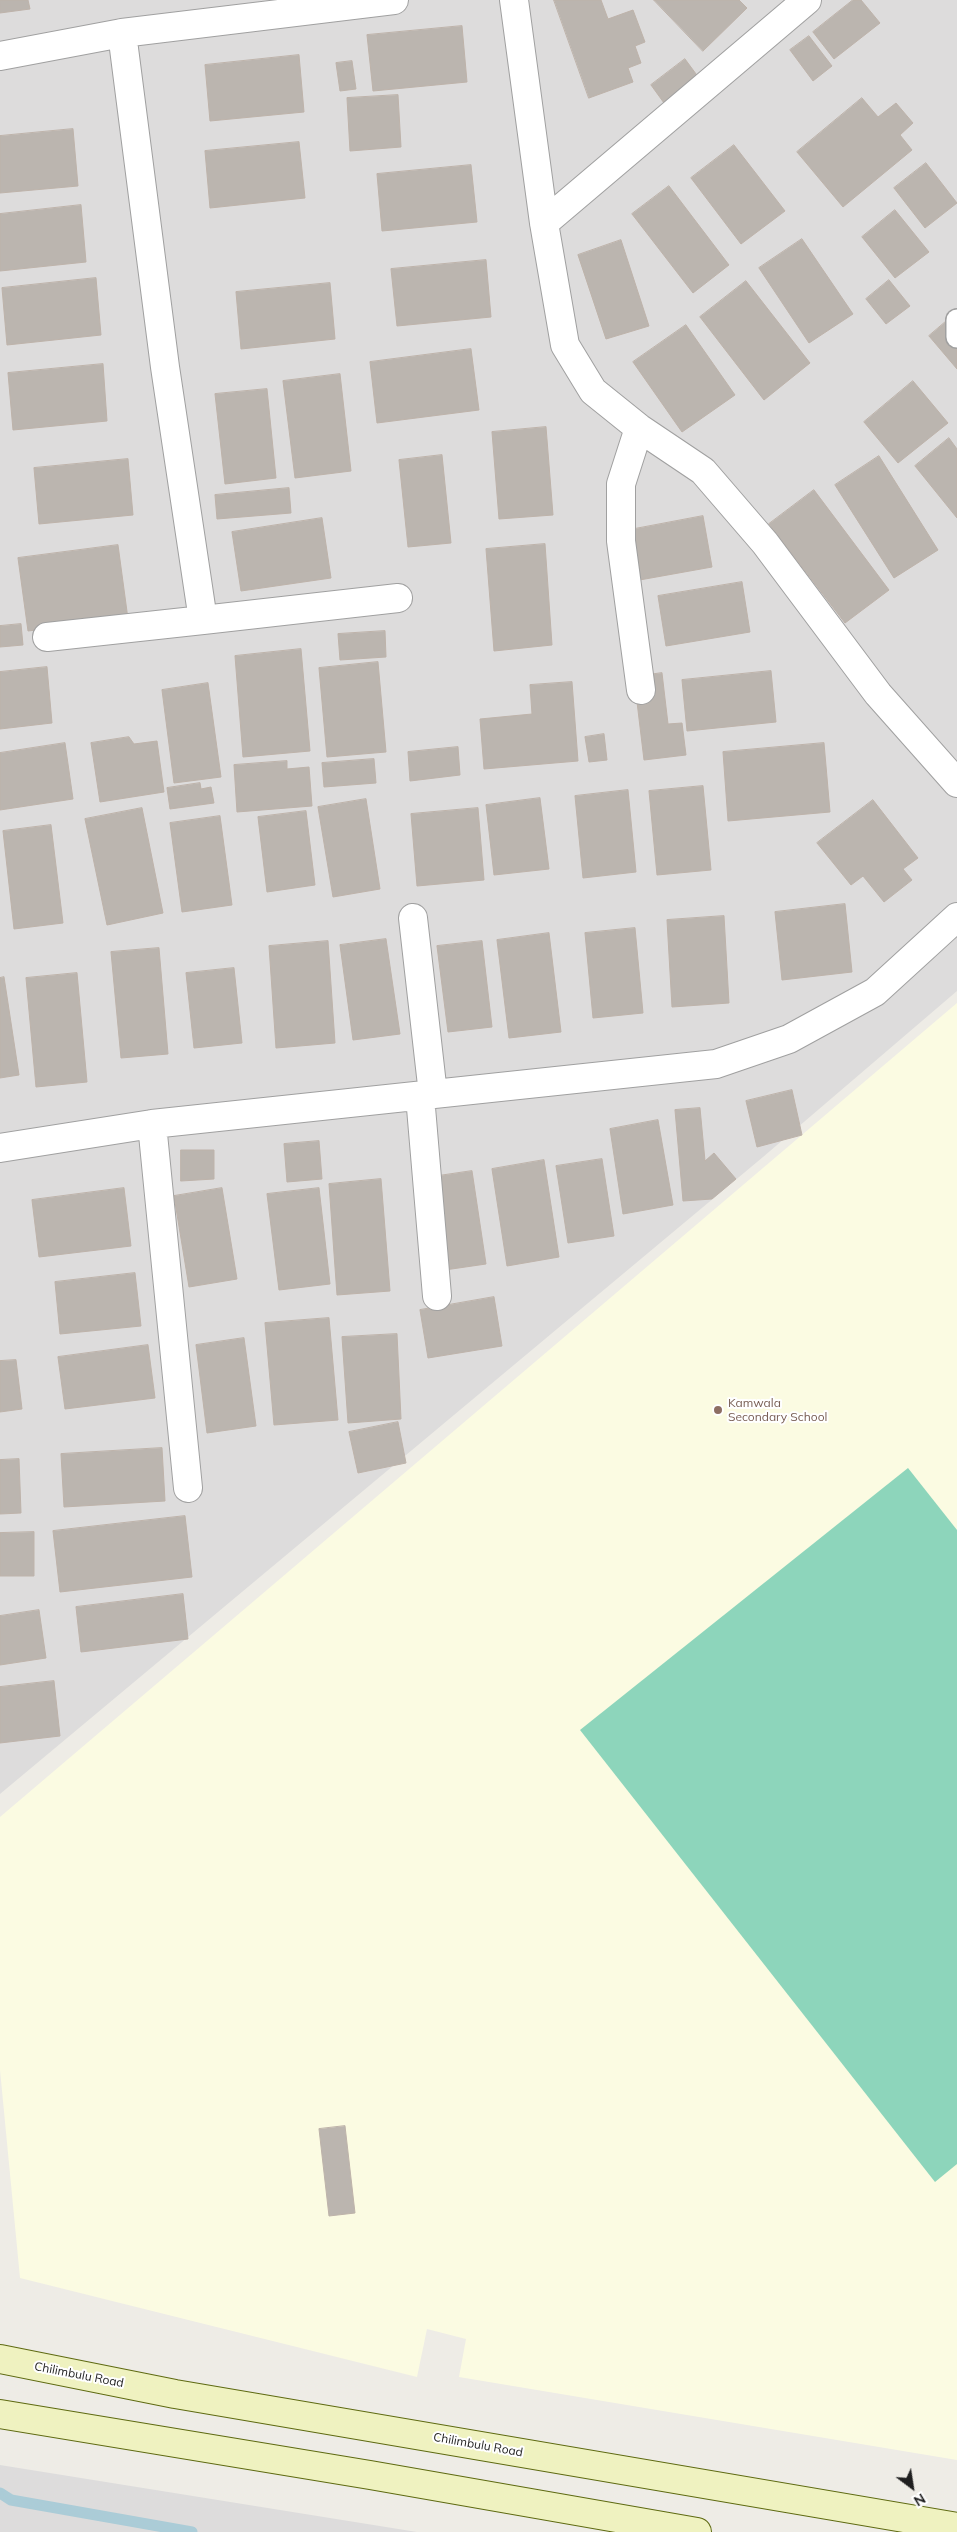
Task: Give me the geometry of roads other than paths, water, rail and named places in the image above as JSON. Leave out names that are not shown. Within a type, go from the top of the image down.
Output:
[{"type":"main road","name":"Chilimbulu Road","points":[[0,2359],[175,2394],[957,2527]]},
{"type":"main road","points":[[0,2414],[370,2475],[697,2532]]},
{"type":"street","points":[[0,56],[122,33],[394,0]]},
{"type":"street","points":[[514,0],[544,223],[566,345],[593,391],[639,428],[703,471],[765,543],[878,694],[957,783]]},
{"type":"street","points":[[544,223],[807,0]]},
{"type":"street","points":[[122,33],[164,358],[203,620]]},
{"type":"street","points":[[639,428],[621,484],[621,532],[641,690]]},
{"type":"street","points":[[47,638],[398,598]]},
{"type":"street","points":[[0,1148],[152,1124],[716,1064],[790,1039],[875,992],[957,917]]},
{"type":"street","points":[[413,918],[427,1095],[437,1296]]},
{"type":"street","points":[[152,1124],[188,1488]]},
{"type":"lane","points":[[957,320],[957,337]]},
{"type":"waterway","points":[[0,2493],[11,2500],[192,2532]]},
{"type":"place","name":"Kamwala Secondary School","points":[[718,1410]]}]
